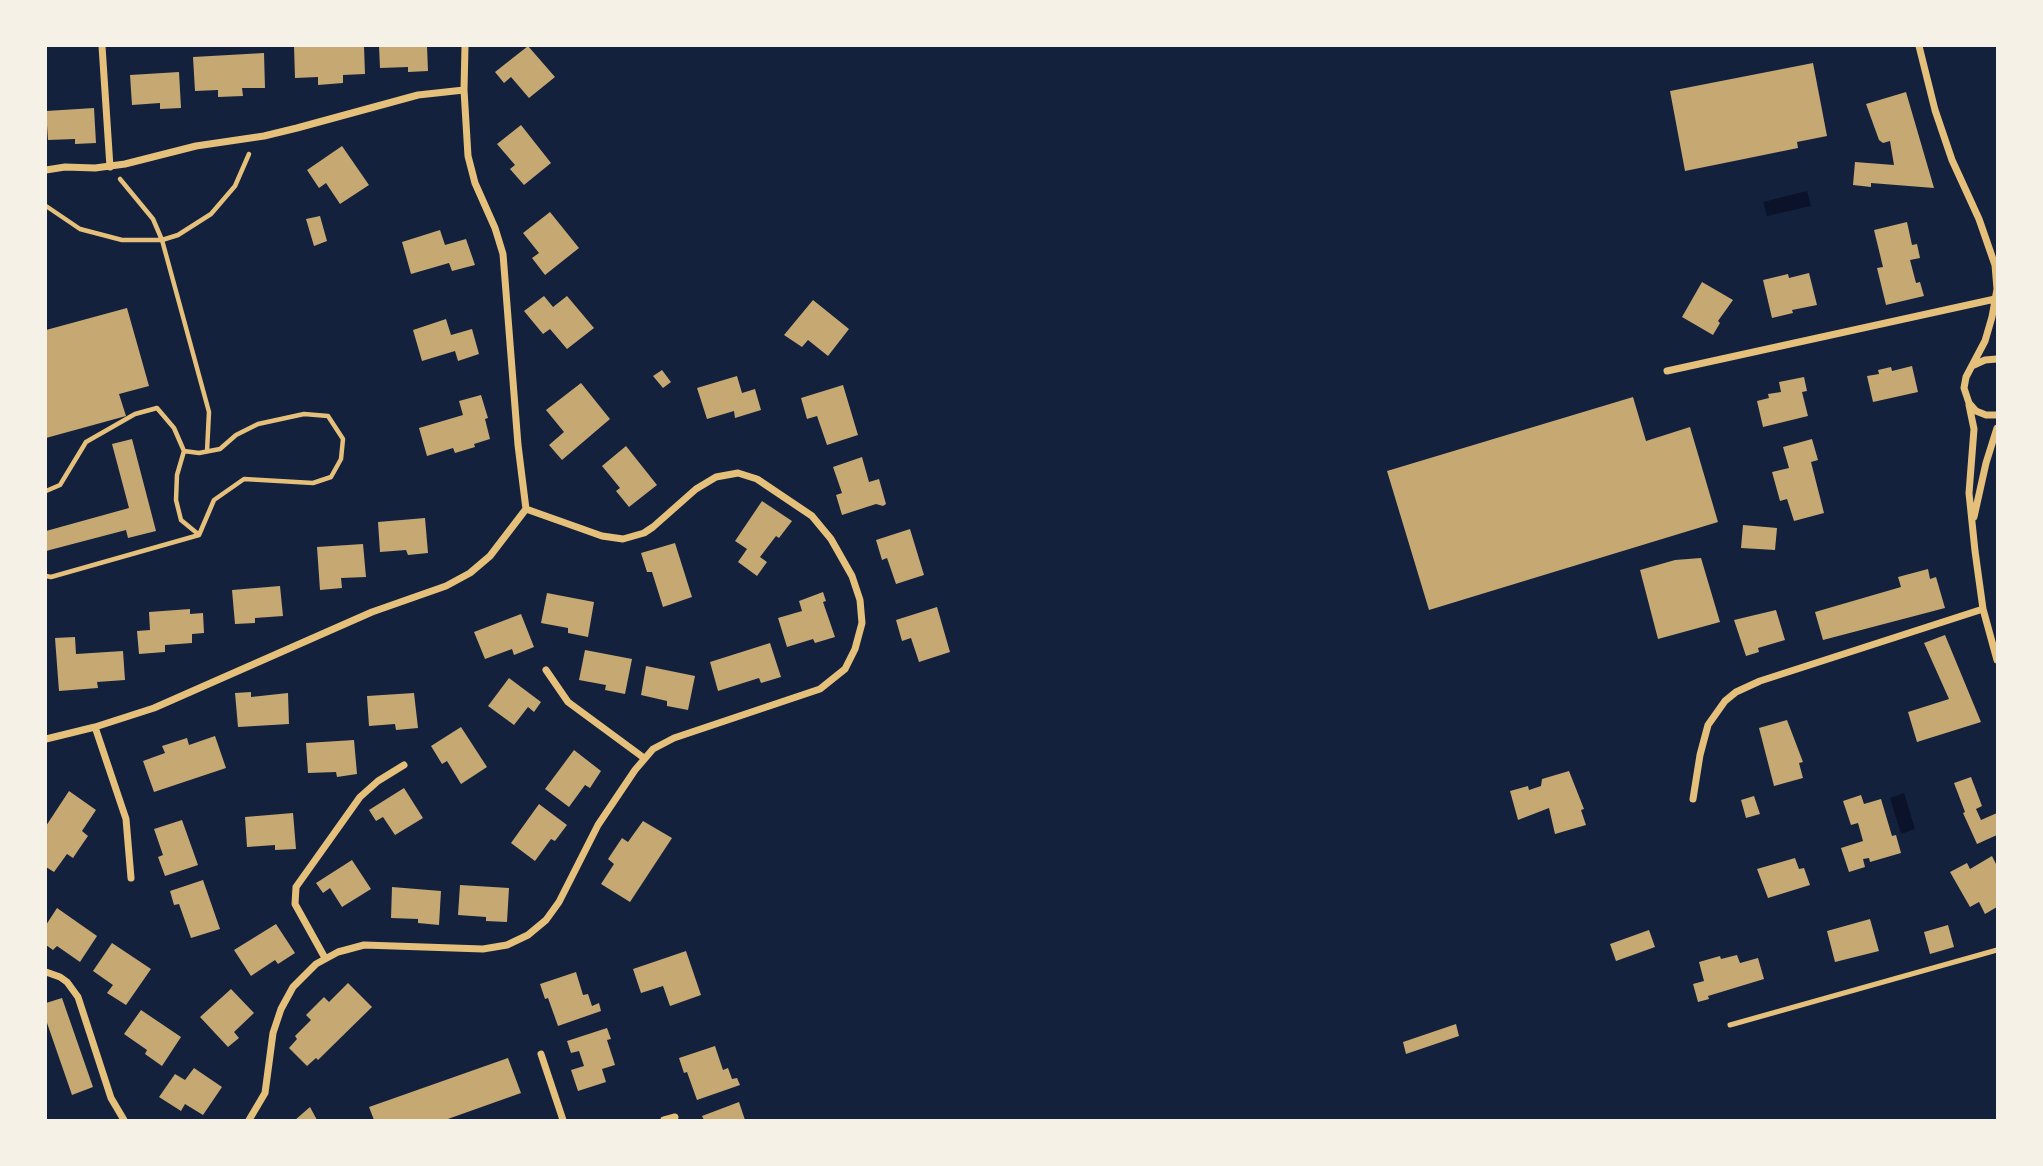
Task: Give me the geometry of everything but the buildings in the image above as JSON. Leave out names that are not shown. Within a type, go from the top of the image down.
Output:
[{"type":"street","points":[[102,46],[110,167]]},
{"type":"street","points":[[46,739],[94,727],[176,700],[372,612],[446,586],[470,573],[490,556],[526,509],[518,445],[503,254],[471,172],[465,135],[465,46]]},
{"type":"street","points":[[1919,46],[1947,147],[1996,267],[1996,299],[1985,341],[1966,377],[1964,388],[1974,429],[1969,493],[1973,532],[1983,609],[1997,660]]},
{"type":"street","points":[[46,170],[65,167],[110,167],[195,146],[297,128],[418,95],[464,90]]},
{"type":"street","points":[[1667,371],[1996,299]]},
{"type":"street","points":[[1971,368],[1985,360],[1997,359]]},
{"type":"street","points":[[1969,403],[1981,413],[1997,415]]},
{"type":"street","points":[[1973,532],[1986,463],[1997,428]]},
{"type":"street","points":[[249,1121],[265,1093],[273,1033],[281,1009],[300,978],[325,958],[351,947],[364,945],[495,948],[528,935],[546,920],[559,902],[598,825],[645,758],[664,742],[829,684],[845,669],[855,649],[862,623],[860,600],[852,576],[831,539],[812,516],[757,479],[738,473],[726,473],[706,482],[644,533],[623,539],[602,536],[526,509]]},
{"type":"street","points":[[1693,799],[1708,725],[1724,701],[1736,692],[1760,681],[1983,609]]},
{"type":"street","points":[[547,670],[568,702],[645,758]]},
{"type":"street","points":[[94,727],[126,819],[131,878]]},
{"type":"street","points":[[325,958],[295,904],[296,887],[360,797],[378,780],[404,765]]},
{"type":"street","points":[[46,972],[67,982],[78,997],[111,1098],[124,1121]]},
{"type":"street","points":[[541,1054],[563,1121]]},
{"type":"street","points":[[664,1121],[675,1116]]},
{"type":"lane","points":[[1730,1025],[1997,950]]},
{"type":"path","points":[[46,206],[80,229],[121,240],[162,240],[178,235],[211,214],[235,186],[254,137]]},
{"type":"path","points":[[110,167],[153,219],[162,240],[209,412],[207,452]]},
{"type":"path","points":[[46,491],[60,485],[86,442],[135,414],[157,408],[174,428],[184,451],[177,475],[176,500],[181,520],[199,534]]},
{"type":"path","points":[[46,576],[51,577],[199,534],[214,500],[244,479],[313,483],[331,477],[341,459],[343,439],[328,416],[304,414],[258,424],[236,435],[220,449],[200,453],[184,451]]},
{"type":"water","points":[[1807,191],[1811,206],[1767,216],[1763,202]]},
{"type":"water","points":[[1904,793],[1915,829],[1901,834],[1890,798]]}]
